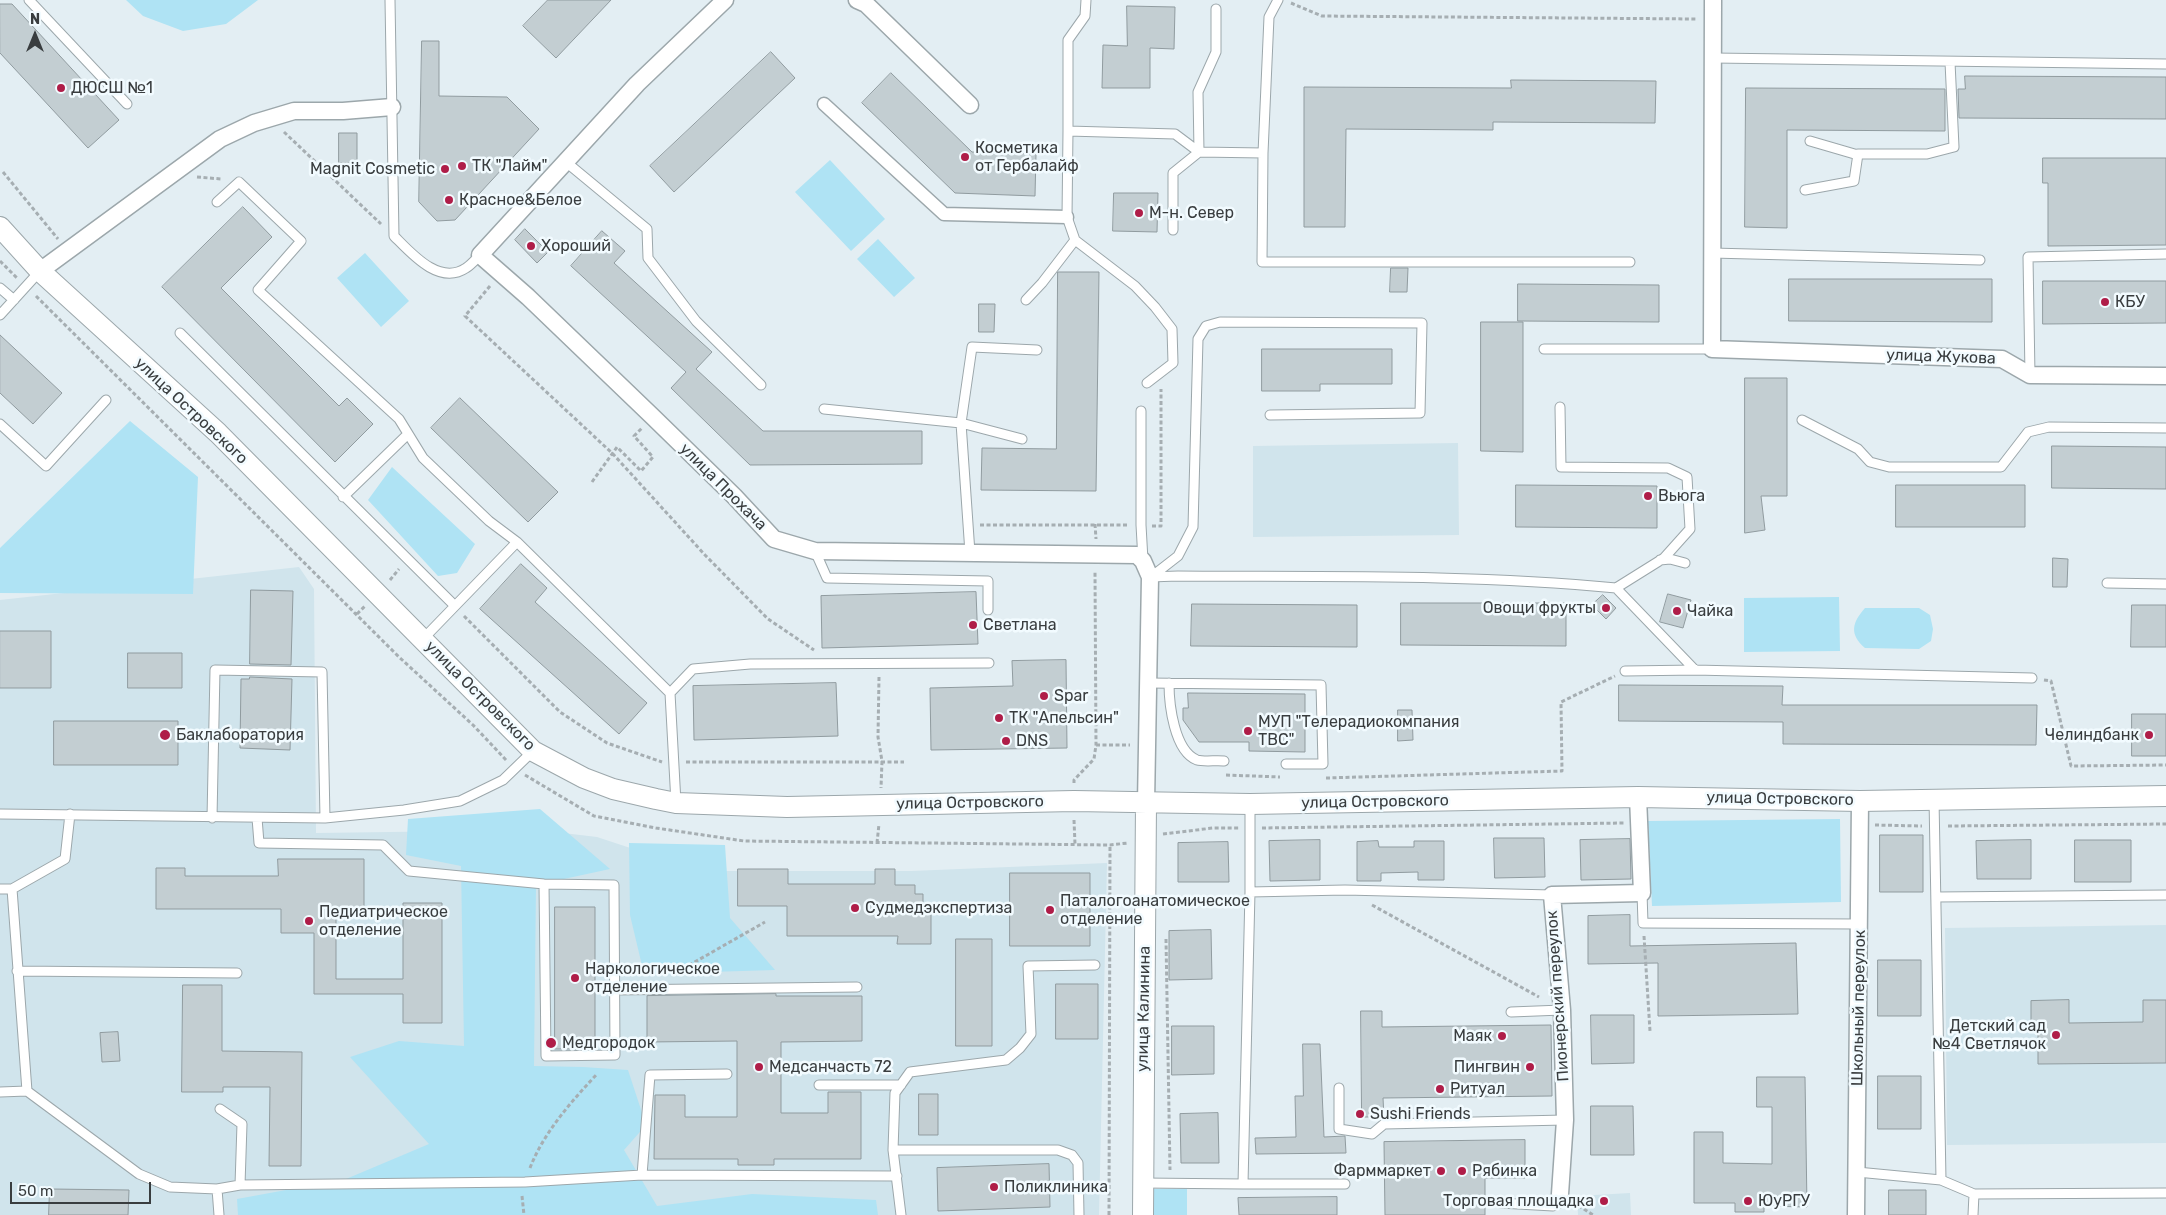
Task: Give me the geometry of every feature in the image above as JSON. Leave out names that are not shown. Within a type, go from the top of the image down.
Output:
[{"type":"street","points":[[480,255],[637,84],[726,0]]},
{"type":"street","points":[[857,0],[866,4],[970,105]]},
{"type":"street","points":[[1712,349],[1713,0]]},
{"type":"street","points":[[824,104],[944,214],[1067,217]]},
{"type":"street","points":[[40,272],[220,139],[270,118],[294,111],[343,111],[392,107]]},
{"type":"street","name":"улица Островского","points":[[0,227],[40,272],[218,433],[367,586],[424,639],[532,751],[584,778],[613,789],[676,803],[787,807],[1074,801],[1250,804],[1638,797],[1860,801],[2166,796]]},
{"type":"street","name":"улица Прохача","points":[[480,255],[535,304],[728,489],[774,539],[815,551],[1137,555],[1143,561]]},
{"type":"street","name":"улица Жукова","points":[[1712,349],[2002,359],[2030,375],[2166,376]]},
{"type":"street","points":[[1143,561],[1150,577],[1146,803]]},
{"type":"street","points":[[1638,797],[1642,893]]},
{"type":"street","name":"Школьный переулок","points":[[1856,1215],[1860,801]]},
{"type":"street","name":"улица Калинина","points":[[1143,1215],[1142,1183],[1155,842],[1146,803]]},
{"type":"street","name":"Пионерский переулок","points":[[1560,1202],[1565,1120],[1562,1010],[1552,895],[1642,893]]},
{"type":"lane","points":[[29,0],[127,104]]},
{"type":"lane","points":[[390,0],[394,236],[432,269],[454,273],[466,269],[480,255]]},
{"type":"lane","points":[[1086,0],[1085,16],[1068,40],[1067,217],[1075,240],[1135,286],[1172,329],[1173,363],[1147,383]]},
{"type":"lane","points":[[1278,0],[1269,18],[1263,153],[1262,262],[1630,262]]},
{"type":"lane","points":[[1173,230],[1173,173],[1198,152],[1198,92],[1216,52],[1216,9]]},
{"type":"lane","points":[[1713,58],[2166,64]]},
{"type":"lane","points":[[1810,142],[1858,155],[1928,154],[1954,147],[1950,62]]},
{"type":"lane","points":[[1068,132],[1175,134],[1198,152],[1263,153]]},
{"type":"lane","points":[[1805,190],[1854,181],[1858,155]]},
{"type":"lane","points":[[566,162],[647,229],[648,258],[696,321],[760,386]]},
{"type":"lane","points":[[217,202],[239,182],[301,241],[258,290],[399,419],[423,458],[489,521],[517,542],[670,693],[676,803]]},
{"type":"lane","points":[[1026,300],[1042,283],[1075,240]]},
{"type":"lane","points":[[1712,253],[1980,260]]},
{"type":"lane","points":[[2030,375],[2028,257],[2166,254]]},
{"type":"lane","points":[[0,315],[40,272]]},
{"type":"lane","points":[[0,288],[14,300]]},
{"type":"lane","points":[[1150,577],[1178,556],[1194,527],[1198,339],[1206,326],[1220,322],[1422,323],[1420,413],[1270,415]]},
{"type":"lane","points":[[180,333],[343,497],[455,606]]},
{"type":"lane","points":[[970,553],[961,423],[972,347],[1037,350]]},
{"type":"lane","points":[[1544,349],[1712,349]]},
{"type":"lane","points":[[0,424],[46,466],[106,400]]},
{"type":"lane","points":[[1150,577],[1404,576],[1539,580],[1616,588],[1660,560],[1690,529],[1687,477],[1668,468],[1561,467],[1560,407]]},
{"type":"lane","points":[[824,409],[961,423],[1022,439]]},
{"type":"lane","points":[[1141,411],[1141,525],[1143,561]]},
{"type":"lane","points":[[1802,420],[1858,449],[1870,462],[1889,467],[2001,467],[2028,432],[2049,427],[2166,428]]},
{"type":"lane","points":[[343,497],[408,434]]},
{"type":"lane","points":[[424,639],[517,542]]},
{"type":"lane","points":[[815,551],[826,578],[988,581],[988,610]]},
{"type":"lane","points":[[1660,560],[1670,559],[1685,563]]},
{"type":"lane","points":[[2107,583],[2166,584]]},
{"type":"lane","points":[[1616,588],[1696,670]]},
{"type":"lane","points":[[670,693],[693,669],[750,664],[989,663]]},
{"type":"lane","points":[[212,818],[215,670],[322,672],[324,818]]},
{"type":"lane","points":[[1625,671],[1696,670],[2032,678]]},
{"type":"lane","points":[[1148,683],[1321,685],[1323,764],[1286,764]]},
{"type":"lane","points":[[1169,683],[1169,706],[1182,748],[1197,760],[1224,761]]},
{"type":"lane","points":[[0,814],[324,818],[404,810],[460,801],[503,780],[532,751]]},
{"type":"lane","points":[[1934,799],[1941,1180]]},
{"type":"lane","points":[[1243,1184],[1250,892],[1250,804]]},
{"type":"lane","points":[[0,889],[12,889],[65,859],[70,814]]},
{"type":"lane","points":[[257,818],[260,843],[384,845],[409,871],[544,884],[614,885],[615,1055],[546,1056],[544,884]]},
{"type":"lane","points":[[12,889],[27,1091]]},
{"type":"lane","points":[[1250,892],[1345,890],[1552,895]]},
{"type":"lane","points":[[1642,893],[1643,923],[1860,924]]},
{"type":"lane","points":[[1936,898],[2166,895]]},
{"type":"lane","points":[[901,1215],[894,1150],[895,1093],[910,1072],[1006,1060],[1020,1048],[1031,1034],[1028,966],[1095,965]]},
{"type":"lane","points":[[17,971],[237,973]]},
{"type":"lane","points":[[615,990],[857,987]]},
{"type":"lane","points":[[1511,1012],[1562,1010]]},
{"type":"lane","points":[[642,1175],[650,1075],[728,1074]]},
{"type":"lane","points":[[820,1085],[901,1085]]},
{"type":"lane","points":[[1339,1088],[1339,1129],[1372,1134],[1384,1124],[1565,1120]]},
{"type":"lane","points":[[0,1092],[27,1091],[139,1174],[170,1186],[217,1189],[240,1185],[525,1182],[642,1175],[897,1176]]},
{"type":"lane","points":[[220,1108],[242,1124],[240,1185]]},
{"type":"lane","points":[[894,1150],[1058,1150],[1072,1154],[1078,1163],[1079,1215]]},
{"type":"lane","points":[[1857,1172],[1941,1180],[1974,1194],[2166,1193]]},
{"type":"lane","points":[[1142,1183],[1345,1184]]},
{"type":"lane","points":[[217,1189],[219,1215]]},
{"type":"lane","points":[[1973,1215],[1974,1194]]},
{"type":"lane","points":[[1500,1203],[1553,1206],[1560,1202]]},
{"type":"path","points":[[1283,0],[1322,16],[1713,19]]},
{"type":"path","points":[[270,118],[394,236]]},
{"type":"path","points":[[3,172],[68,251]]},
{"type":"path","points":[[169,176],[239,182]]},
{"type":"path","points":[[0,261],[393,651],[473,725],[514,769],[594,816],[656,828],[744,841],[1110,845],[1155,842],[1164,833],[1213,828],[1639,823]]},
{"type":"path","points":[[500,273],[465,316],[613,454],[705,556],[768,619],[833,663]]},
{"type":"path","points":[[968,525],[1095,524],[1161,526],[1162,394]]},
{"type":"path","points":[[592,482],[617,448],[641,471],[653,457],[634,436]]},
{"type":"path","points":[[1075,844],[1074,780],[1094,759],[1096,745],[1095,524]]},
{"type":"path","points":[[878,737],[879,663]]},
{"type":"path","points":[[1325,778],[1562,771],[1562,702],[1625,671]]},
{"type":"path","points":[[2032,678],[2051,681],[2071,766],[2166,765]]},
{"type":"path","points":[[1096,745],[1146,744]]},
{"type":"path","points":[[1221,775],[1287,777]]},
{"type":"path","points":[[1860,825],[2166,824]]},
{"type":"path","points":[[1155,842],[1164,833]]},
{"type":"path","points":[[1109,1215],[1110,845]]},
{"type":"path","points":[[1371,904],[1562,1010]]},
{"type":"path","points":[[648,989],[765,922]]},
{"type":"path","points":[[1643,923],[1650,1030]]},
{"type":"path","points":[[1166,930],[1170,1183]]},
{"type":"path","points":[[524,1215],[522,1196],[535,1154],[567,1106],[596,1074]]},
{"type":"path","points":[[1560,1202],[1593,1215]]},
{"type":"shaded area","points":[[126,0],[258,0],[226,24],[183,31],[143,16]]},
{"type":"shaded area","points":[[830,160],[885,219],[851,251],[795,192]]},
{"type":"shaded area","points":[[878,239],[915,278],[894,297],[857,259]]},
{"type":"shaded area","points":[[365,253],[409,301],[381,327],[337,278]]},
{"type":"shaded area","points":[[130,421],[198,477],[193,594],[0,593],[0,548]]},
{"type":"shaded area","points":[[1458,443],[1459,535],[1253,537],[1253,446]]},
{"type":"shaded area","points":[[392,467],[475,544],[457,573],[438,576],[368,500]]},
{"type":"shaded area","name":"Медгородок","points":[[299,567],[314,589],[316,833],[538,830],[597,837],[700,871],[911,871],[1107,863],[1099,1215],[0,1215],[0,600]]},
{"type":"shaded area","points":[[1839,597],[1840,651],[1744,652],[1744,598]]},
{"type":"shaded area","points":[[1865,608],[1919,608],[1930,615],[1933,629],[1931,641],[1919,649],[1865,648],[1856,638],[1854,628],[1857,619]]},
{"type":"shaded area","points":[[540,809],[610,869],[536,885],[534,1066],[628,1070],[646,1125],[624,1150],[657,1206],[752,1194],[876,1200],[878,1215],[238,1215],[237,1199],[346,1179],[429,1144],[350,1057],[399,1041],[464,1046],[461,866],[406,855],[408,819]]},
{"type":"shaded area","points":[[1840,819],[1841,902],[1652,906],[1648,821]]},
{"type":"shaded area","points":[[629,843],[725,845],[730,918],[775,970],[644,974],[630,915]]},
{"type":"shaded area","name":"Детский сад №4 Светлячок","points":[[2166,925],[2166,1143],[1947,1145],[1945,928]]},
{"type":"shaded area","points":[[1154,1189],[1187,1189],[1187,1215],[1154,1215]]},
{"type":"shaded area","name":"Торговая площадка","points":[[1630,1193],[1631,1215],[1578,1215],[1577,1196]]},
{"type":"building","points":[[548,0],[611,0],[556,58],[523,26]]},
{"type":"building","name":"ДЮСШ №1","points":[[0,4],[12,4],[119,120],[88,148],[0,53]]},
{"type":"building","points":[[1127,6],[1175,7],[1174,49],[1150,48],[1150,88],[1102,88],[1103,45],[1127,46]]},
{"type":"building","name":"ТК \"Лайм\"","points":[[422,41],[439,41],[439,96],[507,97],[539,129],[455,220],[437,221],[419,202]]},
{"type":"building","points":[[771,52],[795,78],[674,192],[650,166]]},
{"type":"building","points":[[891,73],[972,152],[1036,154],[1035,196],[955,193],[862,103]]},
{"type":"building","points":[[1965,76],[2166,77],[2166,119],[1959,118],[1958,89],[1965,89]]},
{"type":"building","points":[[1511,80],[1656,81],[1655,123],[1493,122],[1493,130],[1346,129],[1345,227],[1304,227],[1304,87],[1511,88]]},
{"type":"building","points":[[1746,88],[1945,89],[1945,131],[1787,130],[1787,228],[1745,227]]},
{"type":"building","points":[[339,133],[357,133],[357,163],[339,163]]},
{"type":"building","points":[[2043,158],[2166,158],[2166,245],[2048,246],[2048,183],[2043,183]]},
{"type":"building","points":[[1114,193],[1158,193],[1157,232],[1113,231]]},
{"type":"building","points":[[243,207],[272,237],[221,288],[339,406],[347,398],[373,424],[335,462],[162,287]]},
{"type":"building","name":"Хороший","points":[[525,229],[548,252],[537,263],[515,240]]},
{"type":"building","points":[[602,231],[625,251],[614,263],[712,352],[696,369],[763,431],[922,431],[922,464],[750,465],[671,388],[686,372],[571,266]]},
{"type":"building","points":[[1391,268],[1408,268],[1407,292],[1390,292]]},
{"type":"building","points":[[1058,272],[1099,272],[1096,491],[981,490],[982,448],[1056,449]]},
{"type":"building","points":[[1789,279],[1992,279],[1992,322],[1789,321]]},
{"type":"building","name":"КБУ","points":[[2043,281],[2166,281],[2166,323],[2043,324]]},
{"type":"building","points":[[1518,284],[1659,285],[1659,322],[1518,321]]},
{"type":"building","points":[[979,304],[995,304],[994,332],[979,332]]},
{"type":"building","points":[[1481,322],[1523,322],[1523,452],[1481,451]]},
{"type":"building","points":[[0,335],[62,393],[33,424],[0,393]]},
{"type":"building","points":[[1262,349],[1392,349],[1392,384],[1320,384],[1320,391],[1262,391]]},
{"type":"building","points":[[1745,378],[1787,378],[1787,496],[1761,496],[1765,530],[1745,533]]},
{"type":"building","points":[[460,398],[558,492],[528,522],[431,428]]},
{"type":"building","points":[[2052,446],[2166,447],[2166,489],[2052,488]]},
{"type":"building","points":[[1516,485],[1657,486],[1657,528],[1516,527]]},
{"type":"building","points":[[1896,485],[2025,485],[2025,527],[1896,527]]},
{"type":"building","points":[[2053,558],[2068,559],[2067,587],[2053,587]]},
{"type":"building","points":[[521,564],[547,588],[535,602],[647,703],[619,734],[480,609]]},
{"type":"building","points":[[251,590],[293,591],[291,665],[250,664]]},
{"type":"building","points":[[976,592],[978,644],[822,648],[821,596]]},
{"type":"building","points":[[1668,594],[1691,600],[1683,628],[1660,622]]},
{"type":"building","points":[[1603,595],[1616,608],[1606,619],[1592,605]]},
{"type":"building","points":[[1401,603],[1566,603],[1566,646],[1401,645]]},
{"type":"building","points":[[1192,604],[1357,605],[1357,647],[1191,646]]},
{"type":"building","points":[[2132,605],[2166,605],[2166,647],[2131,647]]},
{"type":"building","points":[[0,631],[51,631],[51,688],[0,688]]},
{"type":"building","points":[[128,653],[182,653],[182,688],[128,688]]},
{"type":"building","name":"ТК \"Апельсин\"","points":[[1066,660],[1067,748],[931,750],[930,688],[1013,686],[1012,661]]},
{"type":"building","points":[[250,677],[292,679],[290,750],[240,748],[241,679],[249,679]]},
{"type":"building","points":[[836,683],[838,736],[694,740],[693,686]]},
{"type":"building","points":[[1619,685],[1783,686],[1782,705],[2037,705],[2036,745],[1783,744],[1783,722],[1619,721]]},
{"type":"building","name":"МУП \"Телерадиокомпания ТВС\"","points":[[1188,693],[1305,694],[1305,752],[1249,751],[1249,742],[1199,742],[1183,720],[1183,708],[1188,708]]},
{"type":"building","points":[[1398,710],[1412,710],[1413,740],[1398,741]]},
{"type":"building","name":"Челиндбанк","points":[[2132,714],[2166,714],[2166,756],[2132,756]]},
{"type":"building","points":[[54,721],[178,721],[178,765],[54,765]]},
{"type":"building","points":[[1880,835],[1923,835],[1923,892],[1880,892]]},
{"type":"building","points":[[1494,838],[1544,838],[1545,877],[1495,878]]},
{"type":"building","points":[[1630,839],[1631,879],[1581,880],[1580,840]]},
{"type":"building","points":[[1320,840],[1320,880],[1270,881],[1269,841]]},
{"type":"building","points":[[2031,840],[2031,879],[1977,879],[1976,841]]},
{"type":"building","points":[[2075,840],[2131,840],[2131,882],[2075,882]]},
{"type":"building","points":[[1378,841],[1379,847],[1414,847],[1414,841],[1444,841],[1444,880],[1418,880],[1418,872],[1381,873],[1381,881],[1357,881],[1357,842]]},
{"type":"building","points":[[1228,842],[1229,882],[1178,882],[1178,843]]},
{"type":"building","name":"Педиатрическое отделение","points":[[278,859],[364,859],[364,909],[336,909],[336,979],[403,979],[403,903],[442,903],[442,1023],[403,1023],[403,994],[314,994],[314,933],[281,933],[281,909],[156,909],[156,868],[185,868],[185,876],[278,876]]},
{"type":"building","name":"Судмедэкспертиза","points":[[738,869],[788,869],[788,884],[875,884],[875,869],[895,869],[895,885],[915,885],[915,894],[923,894],[923,911],[931,911],[931,944],[897,944],[898,936],[787,936],[787,906],[738,906]]},
{"type":"building","name":"Паталогоанатомическое отделение","points":[[1010,873],[1090,873],[1090,946],[1010,946]]},
{"type":"building","name":"Наркологическое отделение","points":[[555,907],[595,907],[595,1049],[555,1049]]},
{"type":"building","points":[[1630,915],[1630,946],[1796,943],[1798,1014],[1658,1016],[1658,963],[1588,964],[1588,916]]},
{"type":"building","points":[[1211,930],[1212,979],[1169,980],[1169,931]]},
{"type":"building","points":[[956,939],[992,939],[992,1046],[956,1046]]},
{"type":"building","points":[[1878,960],[1921,960],[1921,1016],[1878,1016]]},
{"type":"building","points":[[1056,984],[1098,984],[1098,1039],[1056,1039]]},
{"type":"building","points":[[183,985],[222,985],[222,1051],[302,1052],[301,1166],[269,1166],[270,1087],[223,1087],[223,1092],[182,1092]]},
{"type":"building","name":"Медсанчасть 72","points":[[776,994],[776,996],[862,996],[862,1041],[781,1042],[781,1113],[828,1113],[828,1092],[861,1092],[861,1159],[774,1159],[774,1165],[738,1165],[738,1159],[654,1159],[655,1095],[685,1095],[685,1117],[737,1117],[737,1041],[647,1042],[647,996]]},
{"type":"building","points":[[2069,1000],[2069,1023],[2143,1022],[2143,1000],[2166,1000],[2166,1063],[2038,1064],[2038,1023],[2031,1023],[2031,1001]]},
{"type":"building","points":[[1361,1011],[1382,1011],[1382,1027],[1551,1025],[1552,1096],[1383,1098],[1384,1117],[1362,1117]]},
{"type":"building","points":[[1591,1015],[1634,1015],[1634,1063],[1592,1064]]},
{"type":"building","points":[[1172,1026],[1214,1026],[1214,1074],[1172,1075]]},
{"type":"building","points":[[118,1032],[120,1061],[102,1062],[100,1033]]},
{"type":"building","points":[[1303,1044],[1320,1044],[1324,1137],[1345,1136],[1346,1153],[1256,1154],[1255,1138],[1296,1137],[1295,1096],[1303,1096]]},
{"type":"building","points":[[1878,1076],[1921,1076],[1921,1129],[1878,1129]]},
{"type":"building","points":[[1757,1077],[1805,1077],[1807,1207],[1764,1206],[1764,1212],[1735,1212],[1735,1203],[1694,1203],[1694,1132],[1723,1132],[1723,1163],[1772,1164],[1772,1107],[1757,1107]]},
{"type":"building","points":[[919,1094],[938,1094],[938,1135],[919,1135]]},
{"type":"building","points":[[1591,1106],[1633,1106],[1634,1155],[1591,1155]]},
{"type":"building","points":[[1218,1113],[1219,1163],[1181,1163],[1180,1114]]},
{"type":"building","points":[[1525,1140],[1525,1178],[1485,1178],[1485,1215],[1385,1215],[1384,1142]]},
{"type":"building","name":"Поликлиника","points":[[1049,1164],[1050,1207],[938,1211],[937,1168]]},
{"type":"building","points":[[50,1189],[129,1190],[128,1215],[49,1215]]},
{"type":"building","points":[[1889,1190],[1926,1190],[1926,1215],[1889,1215]]},
{"type":"building","points":[[1337,1197],[1337,1215],[1239,1215],[1238,1198]]},
{"type":"place","name":"ДЮСШ №1","points":[[61,88]]},
{"type":"place","name":"Косметика от Гербалайф","points":[[965,157]]},
{"type":"place","name":"ТК \"Лайм\"","points":[[462,166]]},
{"type":"place","name":"Magnit Cosmetic","points":[[445,169]]},
{"type":"place","name":"Красное&Белое","points":[[449,200]]},
{"type":"place","name":"М-н. Север","points":[[1139,213]]},
{"type":"place","name":"Хороший","points":[[531,246]]},
{"type":"place","name":"КБУ","points":[[2105,302]]},
{"type":"place","name":"Вьюга","points":[[1648,496]]},
{"type":"place","name":"Овощи фрукты","points":[[1606,608]]},
{"type":"place","name":"Чайка","points":[[1677,611]]},
{"type":"place","name":"Светлана","points":[[973,625]]},
{"type":"place","name":"Spar","points":[[1044,696]]},
{"type":"place","name":"ТК \"Апельсин\"","points":[[999,718]]},
{"type":"place","name":"МУП \"Телерадиокомпания ТВС\"","points":[[1248,731]]},
{"type":"place","name":"Баклаборатория","points":[[165,735]]},
{"type":"place","name":"Челиндбанк","points":[[2149,735]]},
{"type":"place","name":"DNS","points":[[1006,741]]},
{"type":"place","name":"Судмедэкспертиза","points":[[855,908]]},
{"type":"place","name":"Паталогоанатомическое отделение","points":[[1050,910]]},
{"type":"place","name":"Педиатрическое отделение","points":[[309,921]]},
{"type":"place","name":"Наркологическое отделение","points":[[575,978]]},
{"type":"place","name":"Детский сад №4 Светлячок","points":[[2056,1035]]},
{"type":"place","name":"Маяк","points":[[1502,1036]]},
{"type":"place","name":"Медгородок","points":[[551,1043]]},
{"type":"place","name":"Медсанчасть 72","points":[[759,1067]]},
{"type":"place","name":"Пингвин","points":[[1530,1067]]},
{"type":"place","name":"Ритуал","points":[[1440,1089]]},
{"type":"place","name":"Sushi Friends","points":[[1360,1114]]},
{"type":"place","name":"Фарммаркет","points":[[1441,1171]]},
{"type":"place","name":"Рябинка","points":[[1462,1171]]},
{"type":"place","name":"Поликлиника","points":[[994,1187]]},
{"type":"place","name":"Торговая площадка","points":[[1604,1201]]},
{"type":"place","name":"ЮуРГУ","points":[[1748,1201]]}]
